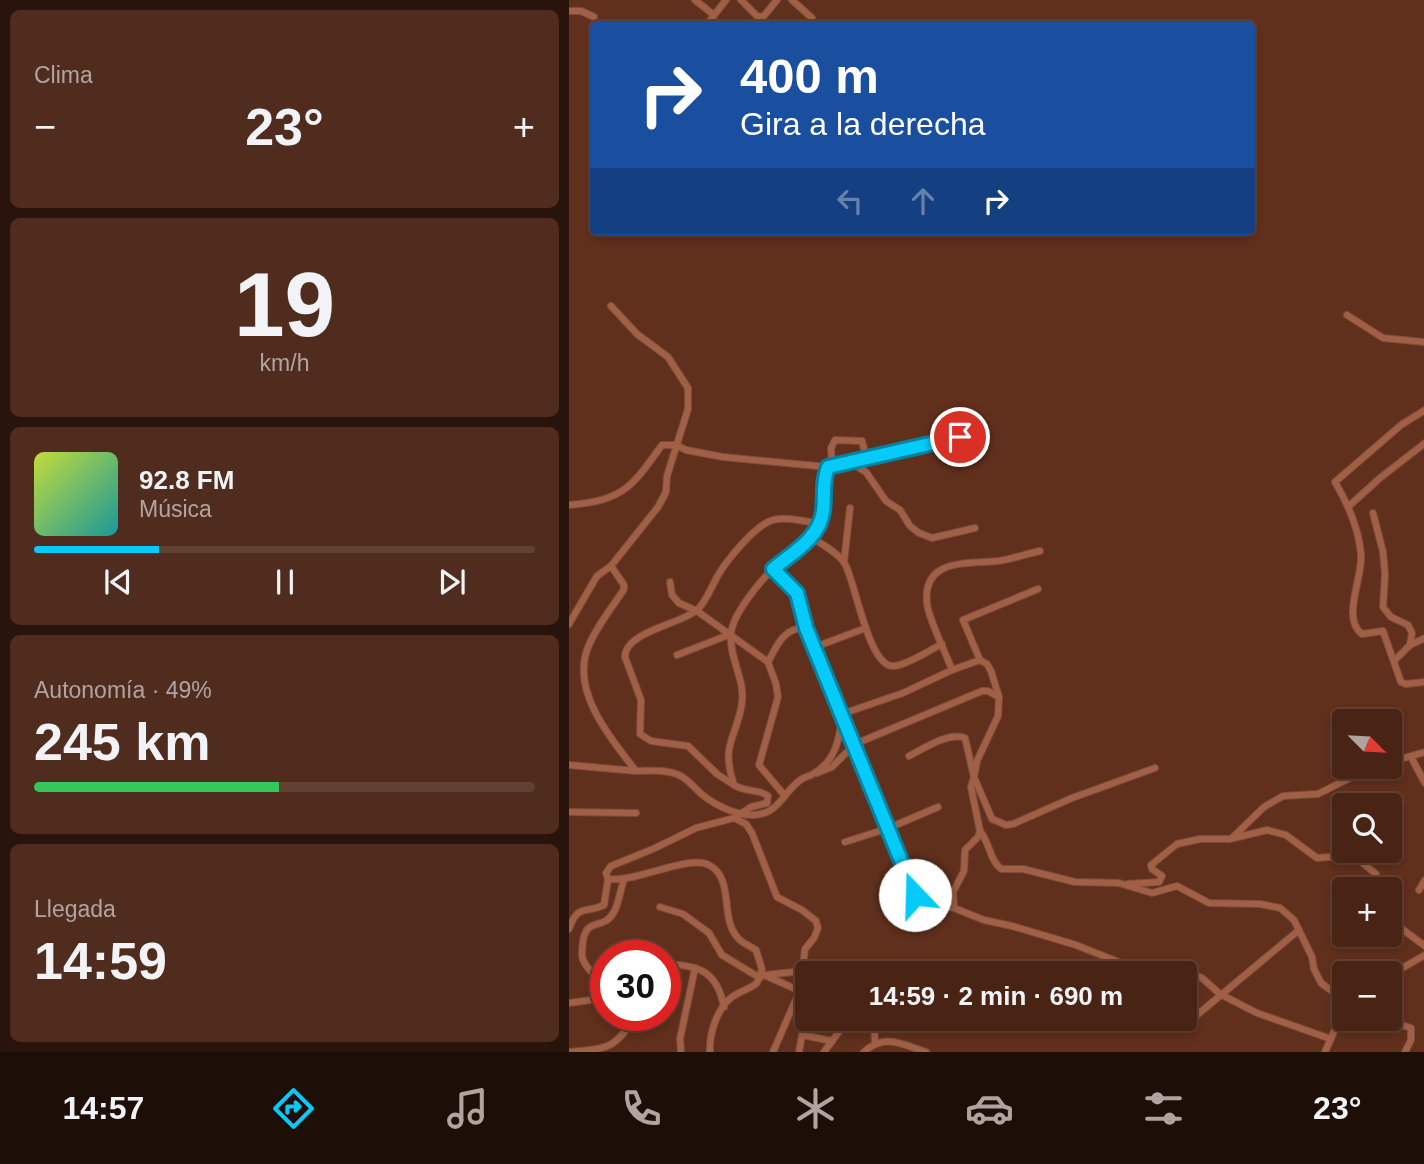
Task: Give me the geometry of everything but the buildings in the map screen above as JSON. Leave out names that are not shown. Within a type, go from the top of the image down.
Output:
[{"type":"street","points":[[695,0],[714,16]]},
{"type":"street","points":[[710,21],[726,0]]},
{"type":"street","points":[[741,0],[757,16],[763,17],[777,0]]},
{"type":"street","points":[[792,0],[812,18]]},
{"type":"street","points":[[569,11],[581,11],[594,17]]},
{"type":"street","points":[[569,624],[597,576],[612,566],[658,507],[666,492],[667,476],[688,409],[688,388],[668,357],[637,334],[611,306]]},
{"type":"street","points":[[1347,315],[1383,338],[1424,342]]},
{"type":"street","points":[[1424,410],[1401,425],[1335,482],[1349,506],[1361,554],[1352,612],[1353,622],[1362,634],[1383,631],[1401,682],[1424,682]]},
{"type":"street","points":[[569,505],[601,502],[625,492],[662,445],[676,445],[686,450],[723,457],[830,466],[985,432]]},
{"type":"street","points":[[734,785],[727,754],[742,705],[743,692],[731,634],[735,621],[773,569],[811,537],[820,524],[824,510],[825,473],[830,466],[831,447],[835,440],[862,440],[867,457]]},
{"type":"street","points":[[1349,506],[1424,443]]},
{"type":"street","points":[[848,461],[866,472],[886,500],[900,510],[910,526],[919,533],[932,538],[975,528]]},
{"type":"street","points":[[850,508],[844,562],[879,658],[890,666],[895,666],[942,644]]},
{"type":"street","points":[[1373,513],[1383,552],[1383,607],[1391,617],[1408,625],[1412,634],[1410,645]]},
{"type":"street","points":[[737,816],[751,807],[767,803],[769,796],[747,792],[734,785],[717,774],[687,746],[651,741],[640,734],[641,700],[625,652],[633,643],[660,627],[697,611],[725,563],[770,521],[784,519],[820,524]]},
{"type":"street","points":[[811,537],[844,562]]},
{"type":"street","points":[[952,670],[927,606],[927,589],[933,576],[941,568],[970,562],[1002,560],[1040,551]]},
{"type":"street","points":[[612,566],[624,589],[593,639],[582,673],[589,697],[601,721],[612,740],[637,771]]},
{"type":"street","points":[[773,569],[797,593],[806,628],[915,895],[924,901],[954,908],[984,920],[1076,945],[1141,971],[1189,973],[1202,978],[1220,994],[1257,1013],[1331,1040]]},
{"type":"street","points":[[670,582],[675,599],[731,634],[768,662],[778,697],[759,765],[785,796]]},
{"type":"street","points":[[954,908],[953,892],[964,871],[966,850],[979,837],[971,787],[977,761],[998,716],[999,697],[991,671],[987,664],[980,660],[963,620],[1038,589]]},
{"type":"street","points":[[768,662],[782,637],[797,628],[806,628]]},
{"type":"street","points":[[815,646],[866,628]]},
{"type":"street","points":[[677,655],[731,634]]},
{"type":"street","points":[[1394,661],[1410,645],[1424,638]]},
{"type":"street","points":[[843,714],[903,693],[980,660]]},
{"type":"street","points":[[569,929],[574,915],[581,910],[604,905],[608,880],[606,873],[611,866],[696,828],[737,816],[768,812],[795,783],[832,767],[855,744],[982,691],[999,697]]},
{"type":"street","points":[[812,775],[835,752],[840,740],[843,714]]},
{"type":"street","points":[[909,756],[952,736],[965,738],[974,777],[992,819],[1006,825],[1155,768]]},
{"type":"street","points":[[1402,759],[1424,752]]},
{"type":"street","points":[[1411,757],[1424,783]]},
{"type":"street","points":[[569,765],[637,771],[661,770],[680,775],[708,800],[737,816],[752,833],[777,897],[816,920],[818,928],[805,949],[803,961]]},
{"type":"street","points":[[1230,839],[1264,807],[1283,796],[1318,794],[1348,779]]},
{"type":"street","points":[[845,842],[889,828],[938,807]]},
{"type":"street","points":[[569,812],[636,813]]},
{"type":"street","points":[[980,831],[990,846],[994,863],[1001,869],[1023,869],[1075,882],[1159,881],[1162,876],[1152,869],[1151,865],[1177,844],[1200,839],[1230,839],[1267,830],[1287,835],[1317,858],[1341,856],[1359,860],[1377,877]]},
{"type":"street","points":[[608,880],[624,880],[692,863],[701,862],[711,866],[722,879],[727,913],[734,933],[739,940],[756,950],[762,976]]},
{"type":"street","points":[[569,1003],[591,1000],[599,994],[597,978],[582,957],[582,941],[590,926],[609,918],[615,911],[624,880]]},
{"type":"street","points":[[1419,890],[1424,880]]},
{"type":"street","points":[[1119,883],[1152,892],[1177,886],[1209,903],[1260,904],[1280,908],[1288,913],[1299,930],[1321,983],[1332,991]]},
{"type":"street","points":[[660,907],[683,914],[709,933],[722,955],[762,976],[795,989]]},
{"type":"street","points":[[1402,929],[1424,946]]},
{"type":"street","points":[[1197,1014],[1299,930]]},
{"type":"street","points":[[1402,968],[1424,955]]},
{"type":"street","points":[[681,965],[690,965],[714,979],[721,988],[724,1007]]},
{"type":"street","points":[[681,1052],[680,1039],[696,968]]},
{"type":"street","points":[[710,1052],[712,1030],[731,997],[755,985],[762,976],[795,972]]},
{"type":"street","points":[[773,1052],[795,1009]]},
{"type":"street","points":[[1402,1025],[1411,1028],[1411,1040],[1405,1052]]},
{"type":"street","points":[[569,1052],[603,1049],[616,1043],[625,1031]]},
{"type":"street","points":[[799,1052],[804,1031]]},
{"type":"street","points":[[823,1052],[839,1031]]},
{"type":"street","points":[[875,1031],[875,1042]]},
{"type":"street","points":[[1325,1052],[1335,1031]]},
{"type":"street","points":[[802,1035],[832,1041]]},
{"type":"street","points":[[864,1052],[875,1042],[886,1041],[926,1052]]},
{"type":"route","points":[[915,895],[806,628],[797,593],[773,569],[816,532],[824,510],[823,491],[828,467],[960,437]]}]
